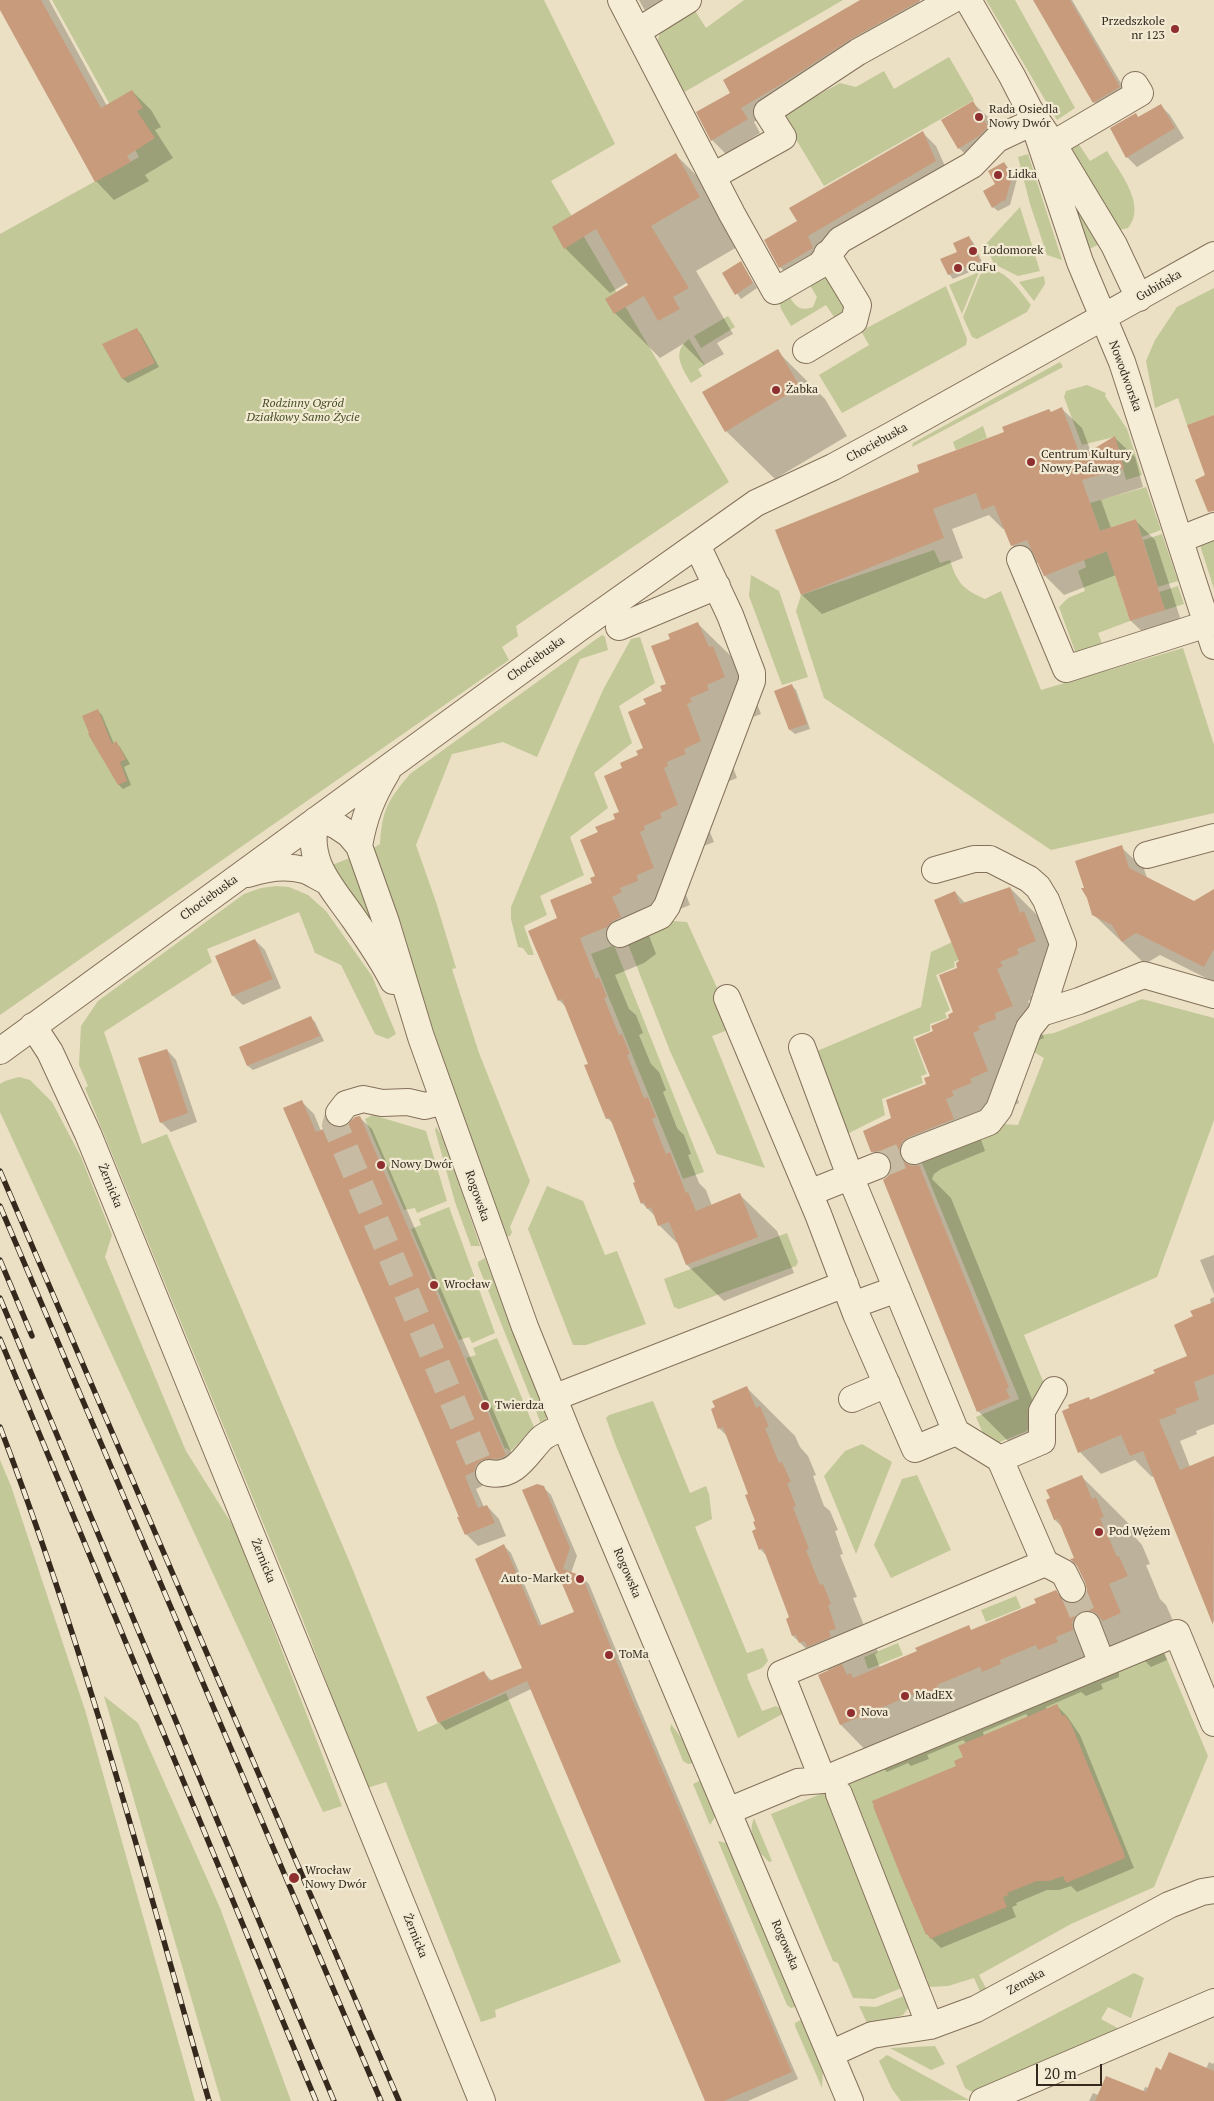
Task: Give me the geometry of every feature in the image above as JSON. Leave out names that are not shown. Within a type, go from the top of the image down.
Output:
[{"type":"street","points":[[621,0],[774,291],[820,265],[840,240],[972,165],[997,140],[1031,115]]},
{"type":"street","points":[[638,31],[688,0]]},
{"type":"street","points":[[713,176],[783,136],[768,112],[858,52],[952,0]]},
{"type":"street","name":"Nowodworska","points":[[968,0],[1012,76],[1031,115],[1080,262],[1122,362],[1210,635]]},
{"type":"street","points":[[1053,144],[1140,93],[1135,85]]},
{"type":"street","name":"Nowodworska","points":[[1031,115],[1053,144],[1114,245],[1139,298]]},
{"type":"street","points":[[806,350],[854,322],[858,305],[827,254]]},
{"type":"street","name":"Gubińska","points":[[1104,318],[1214,255]]},
{"type":"street","name":"Chociebuska","points":[[1,1050],[391,765],[756,503],[833,467],[1104,318]]},
{"type":"street","points":[[1180,539],[1214,526]]},
{"type":"street","points":[[620,934],[660,916],[667,906],[752,681],[752,673],[697,545]]},
{"type":"street","points":[[1020,559],[1066,669],[1210,635]]},
{"type":"street","points":[[619,627],[716,586]]},
{"type":"street","name":"Rogowska","points":[[359,846],[362,825],[371,799],[391,765]]},
{"type":"street","name":"Rogowska","points":[[421,1037],[385,965],[326,881],[313,842],[316,820],[326,821],[337,826],[349,834],[359,846],[386,922],[421,1037],[495,1248],[553,1398],[849,2101]]},
{"type":"street","points":[[1146,855],[1214,837]]},
{"type":"street","points":[[914,1151],[989,1122],[999,1109],[1030,1028],[1041,1013],[1063,944],[1046,900],[1038,887],[1029,880],[990,860],[974,858],[935,870]]},
{"type":"street","name":"Rogowska","points":[[236,878],[262,869],[284,868],[305,870],[326,881]]},
{"type":"street","points":[[1041,1013],[1079,1001],[1144,975],[1214,995]]},
{"type":"street","points":[[727,998],[915,1449],[956,1432]]},
{"type":"street","name":"Żernicka","points":[[33,1026],[50,1052],[88,1134],[482,2101]]},
{"type":"street","points":[[802,1047],[850,1176],[956,1432],[1000,1459],[1044,1563],[1064,1573],[1072,1589]]},
{"type":"street","points":[[339,1113],[346,1104],[363,1099],[382,1103],[408,1102],[425,1106],[444,1101]]},
{"type":"street","points":[[809,1193],[877,1166]]},
{"type":"street","points":[[553,1398],[849,1294],[897,1289]]},
{"type":"street","points":[[852,1399],[887,1384]]},
{"type":"street","points":[[1000,1459],[1042,1440],[1042,1411],[1054,1390]]},
{"type":"street","points":[[489,1473],[502,1474],[512,1470],[521,1464],[543,1437],[565,1426]]},
{"type":"street","points":[[930,2026],[831,1787],[781,1674],[1044,1563]]},
{"type":"street","points":[[1087,1625],[1102,1664]]},
{"type":"street","points":[[728,1812],[798,1782],[831,1787],[1102,1664],[1177,1633],[1214,1723]]},
{"type":"street","name":"Zemska","points":[[830,2054],[872,2035],[930,2026],[976,2009],[1169,1905],[1202,1892],[1214,1890]]},
{"type":"street","points":[[983,2101],[1214,2002]]},
{"type":"green space","name":"Rodzinny Ogród Działkowy Samo Życie","points":[[52,0],[544,0],[615,144],[551,181],[729,482],[516,626],[518,636],[502,647],[509,660],[0,1015],[0,234],[139,157]]},
{"type":"green space","points":[[744,0],[843,0],[681,94],[657,42],[662,27],[692,6],[706,28]]},
{"type":"green space","points":[[986,0],[1015,0],[1075,108],[1057,120]]},
{"type":"green space","points":[[949,57],[974,100],[824,186],[785,121],[788,111],[840,83],[856,87],[884,71],[894,89]]},
{"type":"green space","points":[[1078,143],[1090,161],[1107,151],[1130,189],[1135,209],[1133,219],[1128,228],[1119,230],[1071,147]]},
{"type":"green space","points":[[1028,154],[1062,260],[1047,255],[1030,204],[1018,157]]},
{"type":"green space","points":[[1066,183],[1102,243],[1087,250]]},
{"type":"green space","points":[[1020,207],[1040,271],[1018,276],[994,264],[985,245]]},
{"type":"green space","points":[[987,269],[994,270],[1006,277],[1017,287],[1031,305],[1027,312],[977,339],[972,337],[963,317],[980,275]]},
{"type":"green space","points":[[979,272],[962,314],[949,285]]},
{"type":"green space","points":[[1044,276],[1045,284],[1034,301],[1019,282]]},
{"type":"green space","points":[[816,278],[826,278],[849,307],[836,320],[826,305],[791,326],[781,309],[779,300],[788,294],[798,307],[804,309],[813,307],[817,297],[808,282]]},
{"type":"green space","points":[[946,286],[967,339],[966,345],[842,413],[819,375],[869,345],[861,331]]},
{"type":"green space","points":[[1214,288],[1214,415],[1187,425],[1178,398],[1155,408],[1146,361],[1155,340],[1177,307]]},
{"type":"green space","points":[[728,316],[735,327],[701,348],[694,336]]},
{"type":"green space","points":[[689,339],[705,365],[698,369],[702,376],[691,383],[682,366],[679,355],[680,349]]},
{"type":"green space","points":[[1060,362],[1063,367],[912,447],[913,443]]},
{"type":"green space","points":[[1087,385],[1106,393],[1105,396],[1127,429],[1142,475],[1126,480],[1114,437],[1082,445],[1064,397],[1066,391]]},
{"type":"green space","points":[[983,426],[987,438],[956,450],[953,442]]},
{"type":"green space","points":[[1146,487],[1161,530],[1142,537],[1136,519],[1100,531],[1090,503]]},
{"type":"green space","points":[[1162,534],[1178,581],[1158,587],[1143,540]]},
{"type":"green space","points":[[1214,536],[1214,589],[1199,542]]},
{"type":"green space","points":[[934,550],[940,563],[950,560],[958,580],[971,592],[985,599],[1001,591],[1041,690],[1183,648],[1214,745],[1214,813],[1051,850],[824,698],[796,611],[801,595]]},
{"type":"green space","points":[[1107,551],[1130,621],[1098,633],[1103,646],[1076,654],[1059,607],[1068,598],[1085,591],[1078,571],[1086,567],[1084,560]]},
{"type":"green space","points":[[751,575],[779,591],[808,677],[782,685],[749,596]]},
{"type":"green space","points":[[1178,586],[1184,604],[1165,610],[1159,592]]},
{"type":"green space","points":[[602,635],[605,637],[608,650],[580,659],[537,757],[503,742],[452,754],[416,845],[456,968],[452,969],[479,1053],[530,1181],[510,1227],[512,1232],[510,1236],[505,1237],[502,1233],[372,849],[380,844],[382,822],[391,799],[410,774]]},
{"type":"green space","points":[[640,637],[655,683],[619,706],[632,743],[594,773],[608,808],[570,837],[584,875],[540,896],[547,915],[524,926],[534,955],[528,955],[523,948],[518,947],[511,919],[511,907],[604,688],[631,639]]},
{"type":"green space","points":[[352,857],[372,921],[369,921],[332,865]]},
{"type":"green space","points":[[289,887],[308,895],[326,911],[372,976],[396,1034],[388,1039],[375,1034],[341,965],[315,953],[299,912],[207,949],[212,962],[104,1032],[142,1144],[167,1134],[350,1563],[418,1732],[506,1693],[621,1962],[495,2010],[496,2017],[481,2022],[386,1782],[367,1788],[302,1618],[85,1088],[88,1086],[79,1065],[81,1026],[98,1001],[244,894],[261,888]]},
{"type":"green space","points":[[673,921],[687,922],[724,1003],[728,1030],[712,1036],[765,1168],[717,1154],[670,1051],[626,939]]},
{"type":"green space","points":[[965,936],[971,955],[954,962],[955,967],[936,975],[950,1010],[945,1013],[947,1018],[930,1024],[930,1031],[913,1037],[927,1074],[921,1076],[923,1083],[882,1099],[885,1115],[845,1135],[810,1054],[921,1007],[931,952]]},
{"type":"green space","points":[[614,945],[704,1172],[683,1179],[591,954]]},
{"type":"green space","points":[[1142,999],[1214,1018],[1214,1120],[1157,1277],[1024,1335],[1045,1386],[1027,1431],[995,1444],[985,1438],[976,1417],[1019,1399],[919,1156],[1001,1124],[1018,1125],[1044,1058],[1029,1049],[1034,1036],[1054,1033]]},
{"type":"green space","points":[[19,1077],[30,1080],[52,1102],[81,1157],[112,1235],[105,1257],[186,1451],[235,1529],[342,1806],[323,1812],[0,1112],[0,1084]]},
{"type":"green space","points":[[373,1115],[426,1131],[447,1201],[417,1213],[415,1208],[404,1210],[365,1119]]},
{"type":"green space","points":[[436,1127],[445,1141],[480,1246],[471,1246],[455,1202],[435,1130]]},
{"type":"green space","points":[[547,1186],[583,1201],[605,1255],[617,1251],[646,1324],[586,1345],[573,1345],[528,1229]]},
{"type":"green space","points":[[449,1207],[495,1333],[472,1343],[469,1337],[459,1340],[411,1229],[421,1225],[419,1219]]},
{"type":"green space","points":[[787,1233],[798,1262],[796,1266],[679,1309],[674,1307],[664,1279]]},
{"type":"green space","points":[[485,1258],[547,1415],[543,1429],[478,1265],[478,1262]]},
{"type":"green space","points":[[497,1338],[534,1427],[509,1451],[507,1448],[505,1449],[466,1358],[476,1355],[473,1348]]},
{"type":"green space","points":[[653,1401],[690,1493],[706,1486],[709,1494],[712,1519],[695,1527],[747,1653],[763,1648],[768,1661],[762,1668],[747,1674],[748,1679],[762,1711],[776,1706],[786,1712],[738,1738],[606,1418],[609,1415]]},
{"type":"green space","points":[[862,1444],[892,1462],[856,1554],[824,1476],[845,1451]]},
{"type":"green space","points":[[0,1460],[11,1486],[85,1710],[195,2101],[0,2101]]},
{"type":"green space","points":[[917,1475],[951,1550],[891,1578],[874,1545],[902,1479]]},
{"type":"green space","points":[[1016,1596],[1021,1608],[986,1622],[981,1610]]},
{"type":"green space","points":[[898,1643],[903,1655],[868,1669],[864,1657]]},
{"type":"green space","points":[[1164,1652],[1208,1756],[1154,1887],[1071,1924],[979,1975],[987,1990],[981,1994],[974,1978],[948,1986],[928,1987],[927,1978],[874,1999],[853,1998],[838,1963],[833,1961],[771,1814],[956,1740]]},
{"type":"green space","points":[[104,1696],[138,1723],[220,1908],[291,2101],[221,2101]]},
{"type":"green space","points":[[671,1724],[685,1743],[694,1763],[688,1764],[683,1761],[670,1729]]},
{"type":"green space","points":[[701,1780],[716,1815],[710,1825],[693,1784]]},
{"type":"green space","points":[[754,1818],[772,1861],[769,1862],[764,1857],[754,1842],[752,1825]]},
{"type":"green space","points":[[718,1841],[726,1843],[730,1847],[797,2006],[791,2008],[787,2005]]},
{"type":"green space","points":[[1134,1973],[1144,1978],[1131,2018],[1108,2007],[1101,2019],[1125,2032],[974,2093],[965,2088],[956,2066]]},
{"type":"green space","points":[[909,1994],[911,2004],[903,2015],[868,2025],[859,2006],[876,2007]]},
{"type":"green space","points":[[803,2019],[823,2070],[822,2088],[795,2026],[795,2023]]},
{"type":"green space","points":[[935,2046],[945,2064],[931,2070],[890,2048]]},
{"type":"green space","points":[[887,2055],[969,2100],[901,2101],[892,2089],[879,2061]]},
{"type":"building","points":[[0,0],[41,0],[101,108],[132,90],[143,108],[137,111],[155,138],[127,156],[131,162],[95,182],[0,10]]},
{"type":"building","points":[[860,0],[921,0],[851,39],[741,108],[748,119],[711,141],[696,112],[730,93],[723,80]]},
{"type":"building","points":[[1033,0],[1070,0],[1120,87],[1093,103]]},
{"type":"building","points":[[973,101],[988,127],[979,136],[958,149],[941,120]]},
{"type":"building","points":[[1161,104],[1175,128],[1126,158],[1110,128],[1136,113],[1138,117]]},
{"type":"building","points":[[923,131],[936,161],[808,236],[813,248],[779,268],[764,240],[797,221],[789,208]]},
{"type":"building","points":[[676,153],[700,197],[651,226],[689,288],[673,297],[680,309],[658,321],[644,296],[614,314],[605,299],[628,285],[596,229],[564,249],[552,227]]},
{"type":"building","points":[[1004,162],[1013,174],[1005,202],[1004,200],[992,208],[983,191],[995,184],[988,171]]},
{"type":"building","points":[[969,236],[980,261],[948,275],[940,259],[957,252],[953,243]]},
{"type":"building","points":[[741,261],[753,283],[735,295],[722,273]]},
{"type":"building","points":[[137,328],[155,363],[122,379],[102,344]]},
{"type":"building","points":[[778,349],[800,387],[725,432],[702,392]]},
{"type":"building","points":[[1062,407],[1079,452],[1075,460],[1115,436],[1124,468],[1082,480],[1100,531],[1136,519],[1165,610],[1130,621],[1107,551],[1044,576],[1027,540],[1011,546],[994,505],[982,510],[976,493],[933,509],[944,538],[801,595],[775,530],[919,472],[917,465],[1004,432],[1002,427],[1049,409],[1051,412]]},
{"type":"building","points":[[1214,415],[1214,511],[1208,512],[1195,480],[1205,475],[1187,425]]},
{"type":"building","points":[[698,622],[709,647],[713,646],[725,677],[707,685],[709,690],[690,698],[692,702],[687,704],[701,741],[684,749],[686,754],[667,762],[668,766],[664,768],[678,805],[660,813],[662,818],[644,826],[645,830],[640,832],[654,868],[637,875],[638,881],[620,888],[622,892],[612,897],[621,917],[607,927],[580,938],[596,979],[599,977],[607,997],[604,998],[619,1035],[622,1034],[630,1054],[627,1055],[644,1098],[648,1097],[656,1117],[652,1119],[666,1154],[670,1152],[686,1193],[688,1192],[696,1211],[740,1193],[758,1237],[686,1265],[669,1222],[658,1226],[651,1207],[647,1209],[644,1202],[641,1204],[633,1183],[635,1182],[610,1118],[606,1119],[584,1065],[588,1064],[562,999],[558,1001],[528,931],[557,918],[550,900],[592,883],[590,878],[595,876],[580,840],[598,832],[595,827],[615,819],[613,814],[619,812],[604,776],[622,768],[620,763],[638,755],[636,751],[643,748],[628,712],[646,704],[643,699],[662,691],[660,686],[666,684],[651,646],[670,639],[668,634]]},
{"type":"building","points":[[792,684],[807,724],[789,730],[774,691]]},
{"type":"building","points":[[98,709],[112,744],[116,741],[126,759],[120,762],[127,781],[118,785],[88,734],[82,716]]},
{"type":"building","points":[[1122,845],[1129,868],[1194,901],[1214,889],[1214,949],[1204,967],[1136,933],[1122,942],[1112,925],[1092,915],[1087,898],[1081,888],[1084,888],[1075,861]]},
{"type":"building","points":[[1010,887],[1020,913],[1024,911],[1036,941],[1017,949],[1019,954],[1000,962],[1003,966],[997,969],[1013,1006],[995,1013],[996,1019],[978,1026],[980,1030],[973,1033],[988,1071],[970,1079],[972,1083],[952,1091],[954,1096],[946,1099],[954,1119],[909,1137],[902,1142],[899,1149],[900,1157],[905,1163],[912,1166],[919,1165],[1009,1387],[1006,1389],[1010,1398],[977,1412],[883,1180],[892,1169],[891,1160],[880,1151],[871,1152],[863,1131],[891,1118],[886,1100],[926,1084],[924,1078],[930,1076],[915,1039],[933,1031],[931,1026],[949,1018],[948,1015],[953,1012],[939,975],[957,968],[956,963],[959,961],[934,900],[955,891],[960,904]]},
{"type":"building","points":[[255,939],[273,979],[232,996],[215,956]]},
{"type":"building","points":[[311,1016],[320,1036],[247,1066],[239,1047]]},
{"type":"building","points":[[167,1049],[188,1113],[160,1123],[138,1058]]},
{"type":"building","points":[[302,1100],[316,1132],[331,1126],[337,1128],[344,1127],[355,1117],[360,1116],[506,1455],[501,1458],[482,1460],[476,1465],[474,1472],[465,1476],[478,1508],[487,1505],[495,1523],[465,1535],[424,1433],[283,1108]]},
{"type":"building","points":[[1214,1302],[1214,1374],[1194,1382],[1199,1400],[1175,1409],[1177,1413],[1159,1420],[1180,1470],[1214,1456],[1213,1625],[1143,1451],[1130,1456],[1121,1435],[1078,1453],[1062,1411],[1069,1408],[1068,1405],[1089,1397],[1090,1400],[1155,1373],[1153,1370],[1187,1356],[1174,1325],[1193,1316],[1190,1311]]},
{"type":"building","points":[[747,1386],[756,1408],[760,1406],[769,1427],[765,1428],[779,1463],[782,1462],[791,1482],[787,1483],[796,1506],[793,1507],[809,1549],[806,1550],[820,1585],[823,1584],[831,1604],[828,1605],[836,1629],[829,1631],[831,1637],[807,1647],[804,1641],[799,1643],[796,1635],[792,1636],[786,1619],[789,1617],[763,1548],[759,1550],[752,1531],[756,1529],[753,1522],[755,1521],[745,1495],[748,1494],[723,1427],[718,1429],[711,1409],[715,1407],[712,1401]]},
{"type":"building","points":[[1082,1475],[1092,1499],[1096,1497],[1104,1517],[1100,1518],[1117,1557],[1119,1556],[1128,1576],[1109,1584],[1121,1613],[1103,1621],[1096,1613],[1089,1610],[1081,1611],[1072,1622],[1073,1630],[1056,1637],[1058,1642],[1038,1650],[1036,1645],[1000,1660],[1001,1664],[982,1672],[980,1667],[937,1685],[938,1688],[918,1697],[916,1693],[881,1708],[883,1712],[863,1720],[862,1716],[840,1725],[818,1675],[842,1664],[847,1675],[851,1673],[853,1678],[917,1651],[915,1648],[969,1625],[971,1630],[1036,1603],[1034,1599],[1056,1590],[1063,1601],[1071,1604],[1078,1603],[1084,1598],[1087,1590],[1085,1582],[1077,1566],[1070,1559],[1074,1558],[1058,1519],[1054,1520],[1046,1500],[1050,1498],[1046,1490]]},
{"type":"building","points":[[537,1484],[544,1486],[570,1548],[563,1569],[582,1576],[630,1694],[792,2072],[724,2101],[705,2101],[527,1681],[438,1723],[426,1697],[484,1671],[489,1681],[522,1668],[475,1559],[504,1544],[539,1626],[574,1612],[522,1490]]},
{"type":"building","points":[[1057,1704],[1062,1716],[1065,1715],[1071,1724],[1125,1858],[1066,1883],[1063,1876],[1049,1881],[1037,1881],[1007,1893],[1009,1895],[1003,1897],[1007,1907],[930,1939],[928,1934],[926,1935],[900,1874],[872,1801],[956,1766],[954,1761],[963,1757],[958,1746]]},
{"type":"building","points":[[1169,2052],[1214,2071],[1214,2101],[1095,2101],[1106,2076],[1146,2092],[1156,2067],[1161,2070]]},
{"type":"tunnel","points":[[339,1113],[335,1125],[479,1463],[489,1473]]},
{"type":"tunnel","points":[[877,1166],[914,1151]]},
{"type":"tunnel","points":[[1072,1589],[1087,1625]]},
{"type":"railway","points":[[0,1171],[399,2101]]},
{"type":"railway","points":[[0,1206],[381,2101]]},
{"type":"railway","points":[[0,1260],[32,1336]]},
{"type":"railway","points":[[0,1298],[334,2101]]},
{"type":"railway","points":[[0,1339],[316,2101]]},
{"type":"railway","points":[[0,1427],[59,1593],[86,1677],[137,1846],[209,2101]]},
{"type":"place","name":"Przedszkole nr 123","points":[[1175,29]]},
{"type":"place","name":"Rada Osiedla Nowy Dwór","points":[[979,117]]},
{"type":"place","name":"Lidka","points":[[998,175]]},
{"type":"place","name":"Lodomorek","points":[[973,251]]},
{"type":"place","name":"CuFu","points":[[958,268]]},
{"type":"place","name":"Żabka","points":[[776,390]]},
{"type":"place","name":"Centrum Kultury Nowy Pafawag","points":[[1031,462]]},
{"type":"place","name":"Nowy Dwór","points":[[381,1165]]},
{"type":"place","name":"Wrocław","points":[[434,1285]]},
{"type":"place","name":"Twierdza","points":[[485,1406]]},
{"type":"place","name":"Pod Wężem","points":[[1099,1532]]},
{"type":"place","name":"Auto-Market","points":[[580,1579]]},
{"type":"place","name":"ToMa","points":[[609,1655]]},
{"type":"place","name":"MadEX","points":[[905,1696]]},
{"type":"place","name":"Nova","points":[[851,1713]]},
{"type":"place","name":"Wrocław Nowy Dwór","points":[[294,1878]]}]
